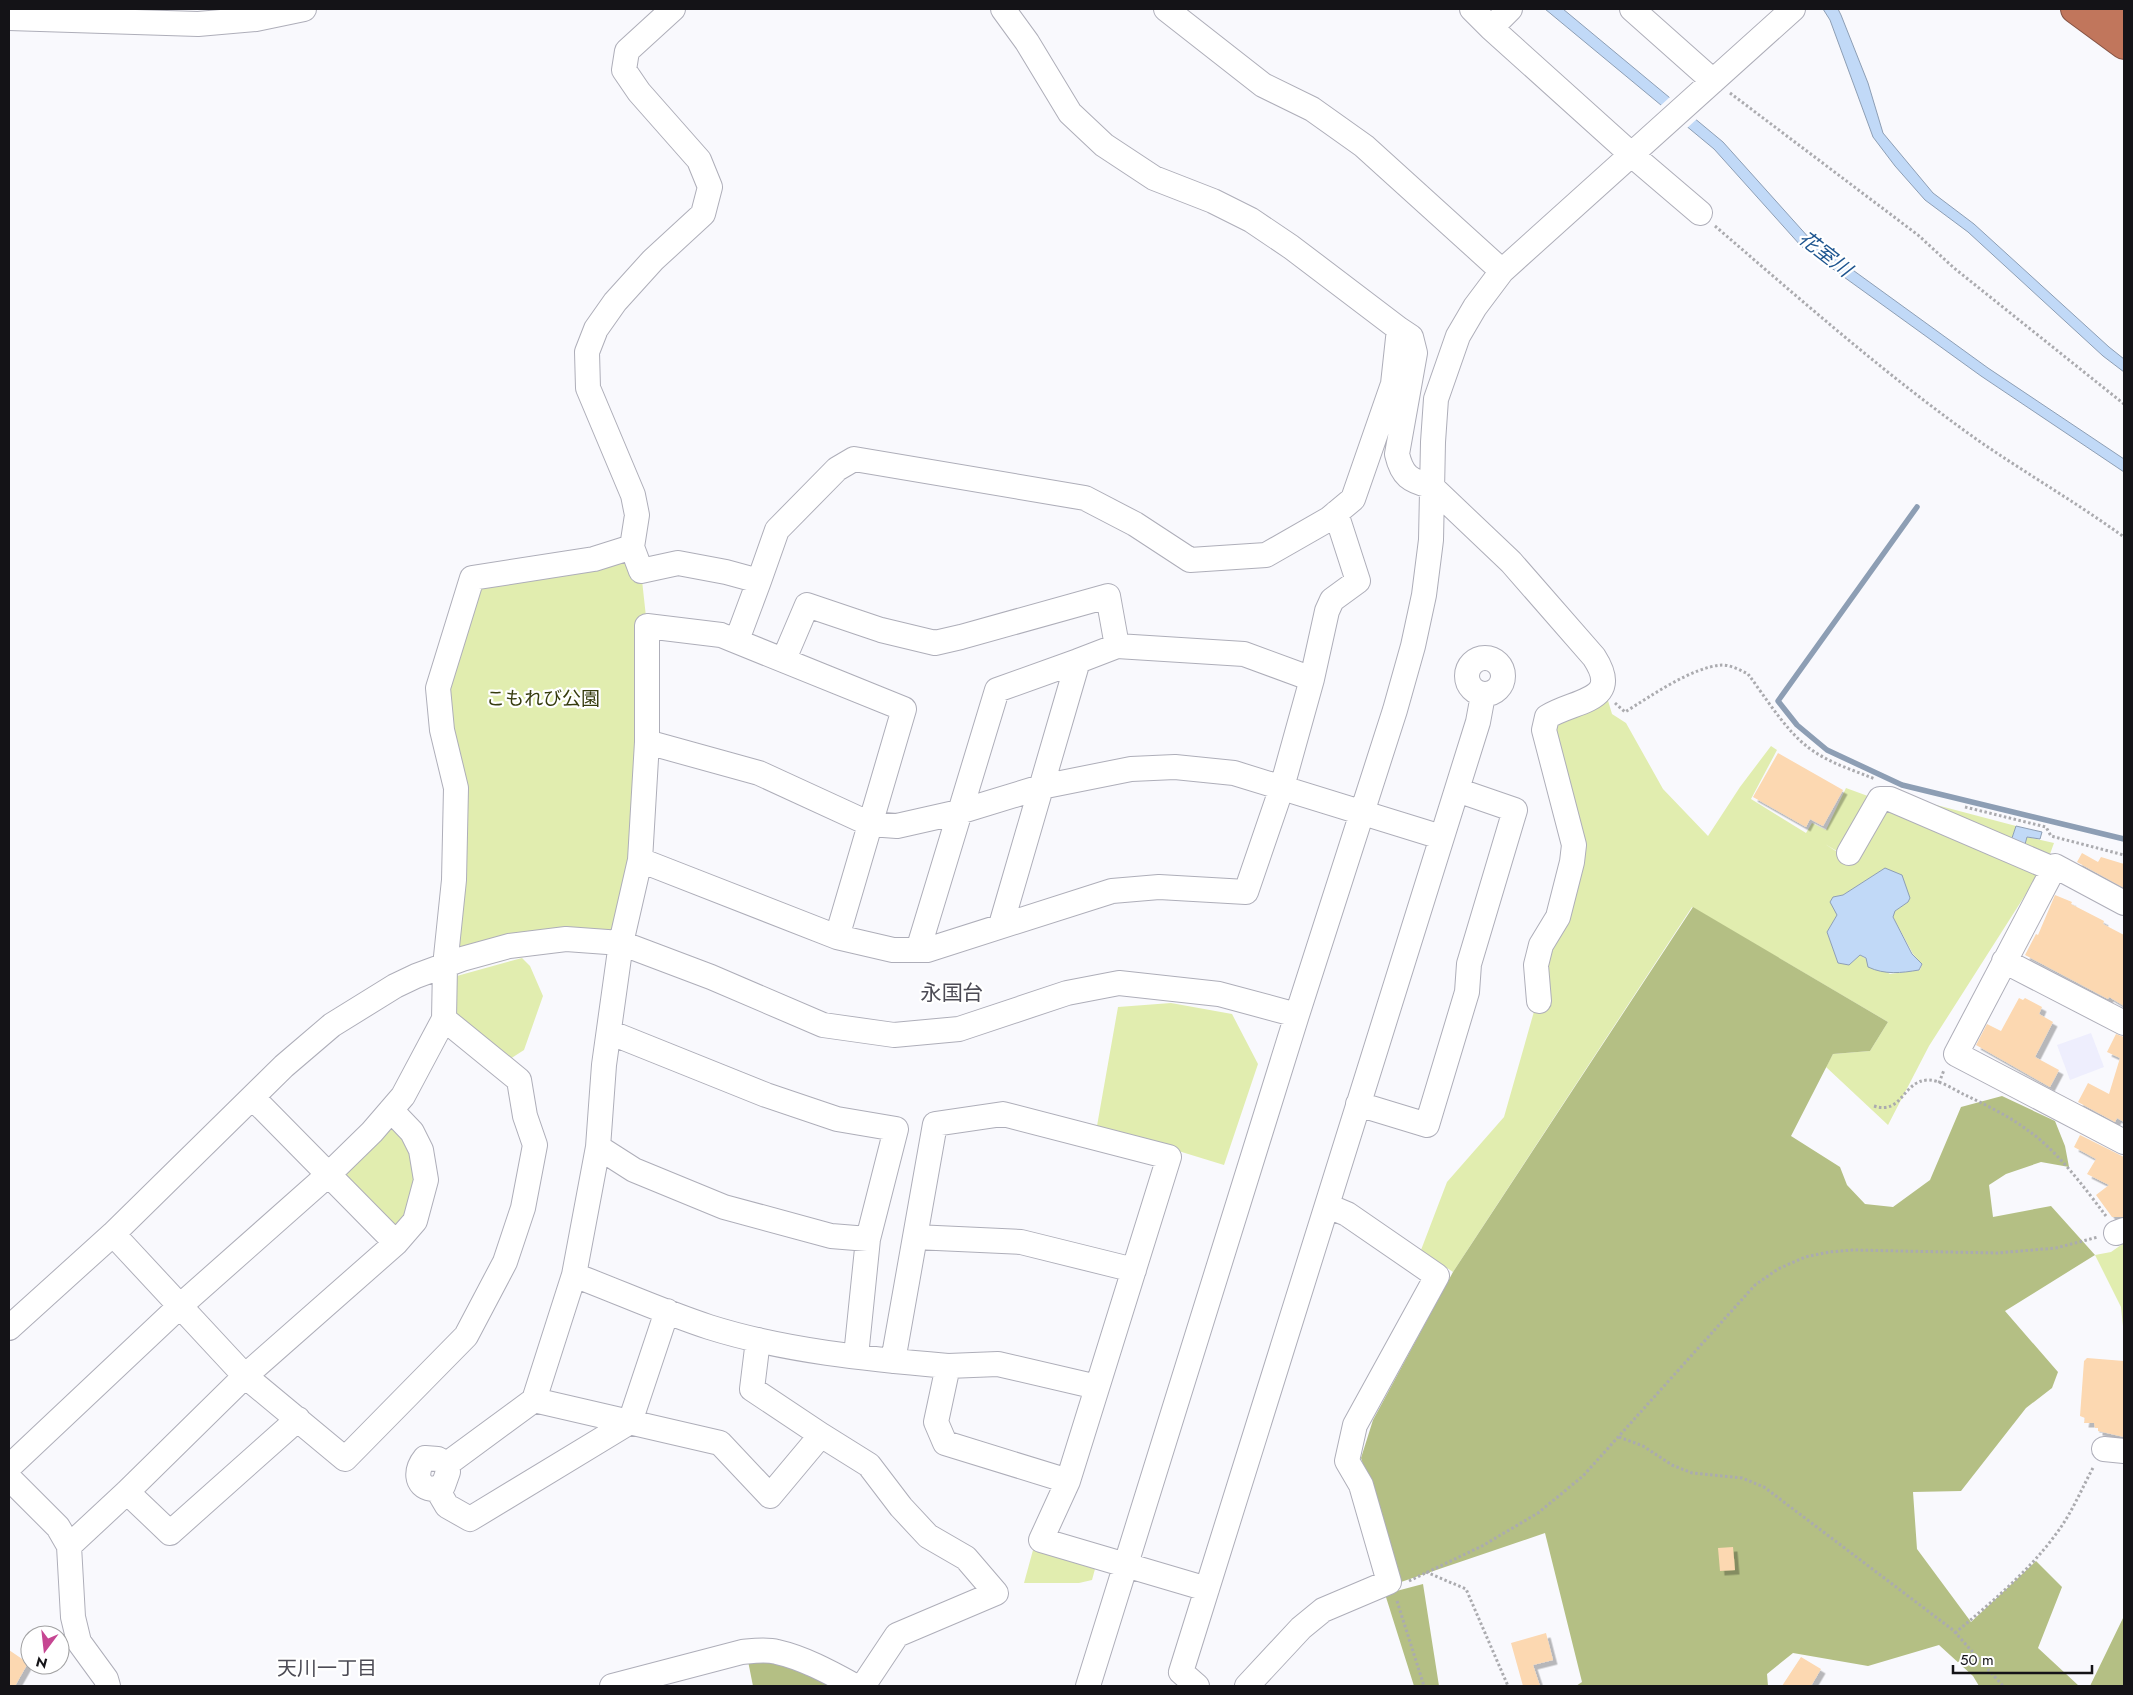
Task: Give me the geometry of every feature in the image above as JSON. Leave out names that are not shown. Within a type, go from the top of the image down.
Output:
[{"type":"highway","points":[[2114,9],[2124,16]]},
{"type":"highway","points":[[2079,10],[2124,45]]},
{"type":"street","points":[[9,18],[198,24],[256,19],[304,9]]},
{"type":"street","points":[[673,9],[627,51],[624,70],[639,92],[699,160],[710,187],[703,214],[653,260],[615,302],[596,329],[587,352],[588,388],[633,495],[637,514],[632,547],[641,571],[678,563],[726,572],[760,581]]},
{"type":"street","points":[[1003,9],[1027,42],[1070,113],[1104,145],[1154,178],[1213,201],[1251,220],[1291,247],[1412,337],[1416,353],[1398,454],[1401,470],[1417,482],[1431,486],[1511,562],[1594,657],[1603,672],[1604,684],[1597,696],[1560,709],[1547,717],[1544,730],[1574,844],[1572,862],[1558,916],[1541,945],[1536,965],[1540,1001]]},
{"type":"street","points":[[1166,9],[1263,85],[1312,109],[1364,146],[1502,271]]},
{"type":"street","points":[[1472,9],[1500,19],[1634,152],[1700,214]]},
{"type":"street","points":[[1632,9],[1710,84]]},
{"type":"street","points":[[1088,1686],[1127,1566],[1297,1015],[1395,710],[1413,646],[1424,595],[1431,540],[1431,486],[1436,398],[1458,336],[1475,307],[1502,271],[1793,9]]},
{"type":"street","points":[[737,640],[777,530],[837,469],[854,459],[1085,498],[1135,524],[1190,560],[1266,555],[1336,513],[1353,499],[1393,384],[1399,329]]},
{"type":"street","points":[[640,860],[837,937],[893,950],[927,950],[1112,890],[1159,887],[1246,892],[1282,787],[1332,600],[1358,581],[1336,513]]},
{"type":"street","points":[[9,1467],[180,1306],[329,1174],[372,1132],[403,1096],[444,1019],[445,966],[454,880],[456,788],[442,730],[438,688],[472,578],[594,559],[632,547]]},
{"type":"street","points":[[784,659],[807,605],[881,630],[935,643],[1108,596],[1117,646]]},
{"type":"street","points":[[667,1311],[630,1422],[470,1519],[447,1506],[437,1489],[428,1489],[419,1482],[418,1474],[425,1458],[438,1458],[447,1464],[534,1400],[574,1275],[598,1147],[604,1066],[621,943],[640,860],[647,742],[647,626],[721,634],[904,708],[837,937]]},
{"type":"street","points":[[918,950],[997,690],[1117,646],[1244,654],[1312,679]]},
{"type":"street","points":[[1001,925],[1078,661]]},
{"type":"street","points":[[1197,1686],[1181,1672],[1457,790],[1478,722],[1483,695]]},
{"type":"street","points":[[647,742],[759,773],[870,824],[897,826],[959,812],[1041,787],[1131,769],[1175,767],[1234,773],[1441,837]]},
{"type":"street","points":[[1358,1104],[1427,1125],[1467,992],[1469,964],[1515,810],[1457,790]]},
{"type":"street","points":[[1849,853],[1880,799],[1890,800],[2053,869]]},
{"type":"street","points":[[2124,903],[2055,866],[1956,1054],[2124,1142]]},
{"type":"street","points":[[9,1328],[113,1234],[284,1066],[332,1025],[395,986],[445,966],[509,946],[566,939],[621,943],[711,977],[823,1025],[894,1035],[959,1029],[1067,993],[1119,983],[1219,994],[1297,1015]]},
{"type":"street","points":[[2004,961],[2124,1023]]},
{"type":"street","points":[[113,1234],[246,1376],[345,1459],[466,1336],[505,1262],[523,1208],[535,1145],[525,1116],[519,1080],[444,1019]]},
{"type":"street","points":[[609,1032],[766,1095],[837,1119],[896,1128],[868,1239],[856,1356]]},
{"type":"street","points":[[253,1098],[396,1243]]},
{"type":"street","points":[[69,1546],[246,1376],[396,1243],[415,1221],[426,1180],[421,1150],[412,1132],[391,1110]]},
{"type":"street","points":[[893,1361],[935,1124],[1003,1114],[1169,1157],[1068,1481],[1041,1540],[1207,1589]]},
{"type":"street","points":[[598,1147],[634,1170],[724,1207],[831,1236],[868,1239]]},
{"type":"street","points":[[1247,1686],[1302,1628],[1323,1610],[1390,1584],[1360,1485],[1348,1461],[1355,1425],[1437,1276],[1347,1214],[1328,1206]]},
{"type":"street","points":[[915,1237],[1021,1242],[1134,1270]]},
{"type":"street","points":[[574,1275],[708,1327],[758,1340],[893,1361],[948,1366],[998,1364],[1097,1387]]},
{"type":"street","points":[[758,1340],[752,1389],[869,1465],[901,1507],[928,1536],[966,1558],[996,1593],[897,1635],[863,1686]]},
{"type":"street","points":[[948,1366],[936,1422],[945,1442],[1068,1481]]},
{"type":"street","points":[[534,1400],[720,1443],[770,1496],[822,1435]]},
{"type":"street","points":[[127,1492],[170,1533],[298,1419]]},
{"type":"street","points":[[9,1478],[58,1527],[69,1546],[73,1617],[79,1642],[106,1679],[108,1686]]},
{"type":"street","points":[[612,1686],[742,1652],[760,1651],[776,1652],[796,1658],[855,1686]]},
{"type":"path","points":[[1710,84],[1918,235],[1962,274],[2124,404]]},
{"type":"path","points":[[1700,214],[1903,383],[1980,441],[2078,504],[2124,537]]},
{"type":"path","points":[[1604,684],[1617,706],[1625,712],[1680,679],[1724,665],[1738,669],[1748,674],[1796,737],[1809,748],[1827,760],[1881,782]]},
{"type":"path","points":[[1964,806],[2046,827],[2051,836],[2124,854]]},
{"type":"path","points":[[1874,1106],[1882,1108],[1894,1106],[1914,1084],[1928,1080],[1972,1098],[2027,1129],[2054,1154],[2120,1231]]},
{"type":"path","points":[[1424,1686],[1390,1584],[1400,1586],[1482,1546],[1538,1513],[1583,1476],[1755,1285],[1778,1269],[1805,1258],[1829,1252],[1853,1250],[1997,1253],[2056,1248],[2120,1231]]},
{"type":"path","points":[[1619,1436],[1643,1446],[1672,1465],[1692,1473],[1742,1478],[1764,1487],[1955,1633],[2003,1686]]},
{"type":"path","points":[[1955,1633],[2001,1594],[2045,1549],[2114,1450]]},
{"type":"path","points":[[1426,1572],[1466,1589],[1508,1686]]},
{"type":"shaded area","points":[[2091,1033],[2104,1067],[2070,1080],[2057,1045]]},
{"type":"green space","name":"こもれび公園","points":[[632,547],[641,571],[647,626],[647,742],[621,943],[445,966],[454,880],[438,688],[472,578]]},
{"type":"green space","points":[[1604,687],[1612,714],[1626,723],[1663,789],[1708,836],[1740,787],[1771,746],[1777,750],[1751,799],[1806,833],[1812,823],[1826,830],[1846,788],[1876,799],[1845,856],[1825,844],[1851,861],[1881,812],[1891,808],[2038,875],[1929,1046],[1888,1125],[1826,1067],[1833,1054],[1870,1051],[1888,1022],[1692,907],[1453,1272],[1421,1250],[1447,1182],[1504,1117],[1535,1008],[1538,971],[1577,846],[1548,726]],"holes":[[[1885,868],[1908,902],[1895,911],[1893,917],[1913,954],[1922,964],[1920,970],[1890,974],[1860,955],[1849,965],[1838,963],[1827,932],[1837,915],[1833,897],[1843,895]]]},
{"type":"green space","points":[[1925,802],[2016,826],[2011,841]]},
{"type":"green space","points":[[2027,837],[2054,843],[2050,854],[2039,855],[2024,848]]},
{"type":"green space","points":[[1693,907],[1888,1022],[1870,1051],[1833,1054],[1791,1136],[1840,1167],[1847,1185],[1865,1204],[1893,1207],[1930,1180],[1961,1107],[2002,1096],[2055,1121],[2065,1146],[2069,1167],[2041,1162],[2006,1174],[1989,1185],[1993,1217],[2051,1206],[2095,1255],[2005,1311],[2058,1372],[2052,1388],[2026,1408],[1961,1491],[1913,1492],[1917,1549],[1971,1622],[2036,1561],[2062,1587],[2038,1648],[2079,1686],[1979,1686],[1973,1676],[1939,1645],[1868,1666],[1793,1653],[1767,1674],[1768,1686],[1576,1686],[1582,1682],[1545,1533],[1401,1582],[1361,1458],[1373,1420],[1453,1272]]},
{"type":"green space","points":[[522,958],[530,966],[543,996],[524,1050],[510,1059],[450,1016],[446,979]]},
{"type":"green space","points":[[1171,1003],[1232,1014],[1258,1064],[1224,1165],[1097,1126],[1118,1007]]},
{"type":"green space","points":[[391,1110],[426,1180],[396,1243],[329,1174]]},
{"type":"green space","points":[[2124,1243],[2124,1336],[2121,1307],[2095,1255],[2111,1252]]},
{"type":"green space","points":[[1033,1550],[1095,1569],[1092,1580],[1079,1583],[1024,1583]]},
{"type":"green space","points":[[1423,1584],[1439,1686],[1414,1686],[1385,1594]]},
{"type":"green space","points":[[2124,1616],[2124,1686],[2090,1686]]},
{"type":"green space","points":[[759,1655],[841,1686],[753,1686],[747,1656]]},
{"type":"water","name":"花室川","points":[[1545,9],[1563,9],[1723,142],[1810,239],[1988,368],[2124,459],[2124,472],[1981,376],[1801,246],[1714,149]]},
{"type":"water","points":[[1823,9],[1838,9],[1841,15],[1868,83],[1883,133],[1933,193],[1974,224],[2124,359],[2124,372],[2103,356],[1968,232],[1925,200],[1895,166],[1873,137],[1830,20]]},
{"type":"water","points":[[2016,826],[2042,832],[2040,839],[2027,837],[2024,848],[2011,841]]},
{"type":"water","points":[[1885,868],[1902,875],[1910,898],[1908,902],[1895,911],[1893,917],[1912,954],[1922,964],[1919,970],[1887,972],[1874,970],[1868,967],[1866,958],[1860,955],[1849,965],[1838,963],[1827,932],[1837,915],[1830,902],[1833,897],[1843,895]]},
{"type":"pier","points":[[1671,96],[1698,118],[1686,129],[1659,107]]},
{"type":"building","points":[[1778,753],[1843,790],[1823,826],[1810,819],[1806,827],[1753,797]]},
{"type":"building","points":[[2082,853],[2098,862],[2101,857],[2124,864],[2124,888],[2077,862]]},
{"type":"building","points":[[2055,895],[2072,902],[2071,904],[2104,921],[2103,924],[2124,935],[2124,1006],[2025,955],[2036,934],[2038,935]]},
{"type":"building","points":[[2019,998],[2023,1000],[2025,998],[2042,1007],[2039,1014],[2053,1022],[2035,1057],[2059,1070],[2050,1087],[1976,1045],[1987,1024],[2001,1031]]},
{"type":"building","points":[[2116,1034],[2124,1037],[2124,1122],[2117,1118],[2115,1122],[2078,1102],[2088,1083],[2109,1094],[2120,1058],[2107,1052]]},
{"type":"building","points":[[2080,1135],[2124,1157],[2124,1217],[2112,1217],[2096,1195],[2109,1185],[2087,1174],[2096,1159],[2074,1147]]},
{"type":"building","points":[[2087,1358],[2124,1361],[2124,1437],[2098,1431],[2094,1423],[2084,1423],[2085,1418],[2080,1416],[2084,1361]]},
{"type":"building","points":[[1733,1547],[1735,1570],[1720,1571],[1718,1548]]},
{"type":"building","points":[[1546,1633],[1553,1660],[1533,1665],[1540,1686],[1523,1686],[1511,1643]]},
{"type":"building","points":[[9,1650],[20,1658],[21,1675],[15,1686],[9,1686]]},
{"type":"building","points":[[1801,1657],[1821,1669],[1811,1686],[1782,1686]]},
{"type":"waterway","points":[[1917,507],[1778,701],[1797,725],[1827,750],[1902,785],[2124,839]]},
{"type":"district","name":"永国台","points":[[952,993]]},
{"type":"district","name":"天川一丁目","points":[[327,1668]]}]
